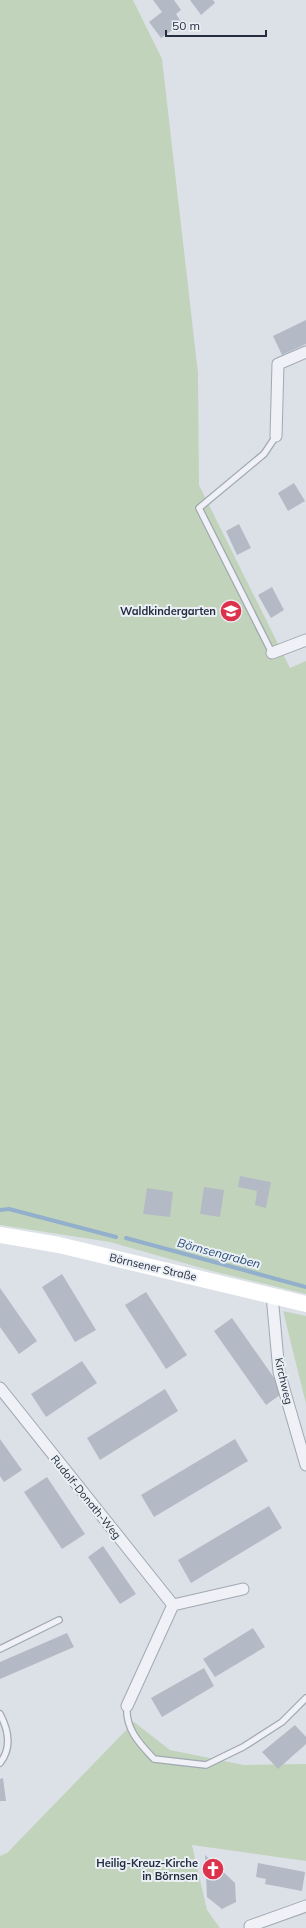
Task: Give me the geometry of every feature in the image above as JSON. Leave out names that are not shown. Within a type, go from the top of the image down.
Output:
[{"type":"street","points":[[276,436],[278,364],[306,352]]},
{"type":"street","points":[[272,653],[306,640]]},
{"type":"street","name":"Börnsener Straße","points":[[0,1235],[66,1247],[306,1304]]},
{"type":"street","name":"Kirchweg","points":[[272,1295],[280,1372],[306,1465]]},
{"type":"street","name":"Rudolf-Donath-Weg","points":[[0,1388],[173,1605]]},
{"type":"street","points":[[126,1706],[173,1605],[243,1589]]},
{"type":"street","points":[[250,1926],[306,1906]]},
{"type":"lane","points":[[272,653],[200,508],[264,454],[276,436]]},
{"type":"lane","points":[[0,1649],[59,1620]]},
{"type":"lane","points":[[126,1706],[126,1716],[134,1737],[154,1759],[206,1765],[243,1747],[282,1722],[306,1698]]},
{"type":"lane","points":[[0,1714],[7,1728],[9,1744],[6,1756],[0,1763]]},
{"type":"green space","points":[[0,0],[133,0],[162,59],[198,373],[199,485],[290,668],[306,661],[306,1294],[212,1271],[110,1242],[0,1225]]},
{"type":"green space","points":[[283,1311],[306,1316],[306,1404]]},
{"type":"green space","points":[[134,1722],[170,1750],[244,1765],[306,1764],[306,1861],[192,1845],[207,1910],[220,1928],[0,1928],[0,1856],[7,1853]]},
{"type":"building","points":[[153,0],[174,0],[181,10],[176,14],[182,23],[161,38],[149,22],[162,12]]},
{"type":"building","points":[[190,0],[213,0],[215,3],[201,15]]},
{"type":"building","points":[[306,320],[306,344],[282,355],[273,336]]},
{"type":"building","points":[[294,483],[305,501],[288,511],[278,493]]},
{"type":"building","points":[[239,524],[251,548],[237,555],[226,531]]},
{"type":"building","points":[[272,587],[284,610],[271,618],[258,595]]},
{"type":"building","points":[[240,1176],[271,1182],[266,1208],[255,1205],[257,1191],[238,1187]]},
{"type":"building","points":[[204,1187],[224,1190],[220,1217],[200,1214]]},
{"type":"building","points":[[147,1188],[173,1192],[170,1217],[143,1214]]},
{"type":"building","points":[[62,1274],[96,1330],[75,1342],[42,1287]]},
{"type":"building","points":[[0,1288],[37,1341],[19,1354],[0,1327]]},
{"type":"building","points":[[146,1292],[187,1355],[166,1369],[125,1305]]},
{"type":"building","points":[[232,1318],[284,1392],[266,1405],[214,1331]]},
{"type":"building","points":[[82,1361],[97,1383],[46,1417],[31,1394]]},
{"type":"building","points":[[165,1389],[178,1411],[100,1460],[87,1438]]},
{"type":"building","points":[[0,1439],[22,1470],[4,1482],[0,1476]]},
{"type":"building","points":[[235,1439],[248,1461],[154,1517],[141,1495]]},
{"type":"building","points":[[47,1477],[85,1534],[62,1549],[24,1492]]},
{"type":"building","points":[[269,1506],[282,1528],[191,1583],[178,1560]]},
{"type":"building","points":[[103,1546],[136,1594],[120,1604],[88,1557]]},
{"type":"building","points":[[253,1628],[265,1647],[215,1677],[203,1659]]},
{"type":"building","points":[[67,1633],[74,1647],[0,1679],[0,1662]]},
{"type":"building","points":[[204,1668],[214,1686],[162,1717],[151,1698]]},
{"type":"building","points":[[295,1725],[306,1737],[306,1744],[278,1769],[262,1752]]},
{"type":"building","points":[[3,1778],[6,1801],[0,1801],[0,1779]]},
{"type":"building","name":"Heilig-Kreuz-Kirche in Börnsen","points":[[205,1855],[235,1883],[236,1902],[222,1909],[207,1897]]},
{"type":"building","points":[[258,1863],[305,1872],[302,1891],[265,1884],[266,1879],[256,1877]]},
{"type":"waterway","name":"Börnsengraben","points":[[0,1210],[9,1209],[116,1237]]},
{"type":"waterway","name":"Börnsengraben","points":[[126,1238],[306,1287]]},
{"type":"place","name":"Waldkindergarten","points":[[231,611]]},
{"type":"place","name":"Heilig-Kreuz-Kirche in Börnsen","points":[[213,1869]]}]
